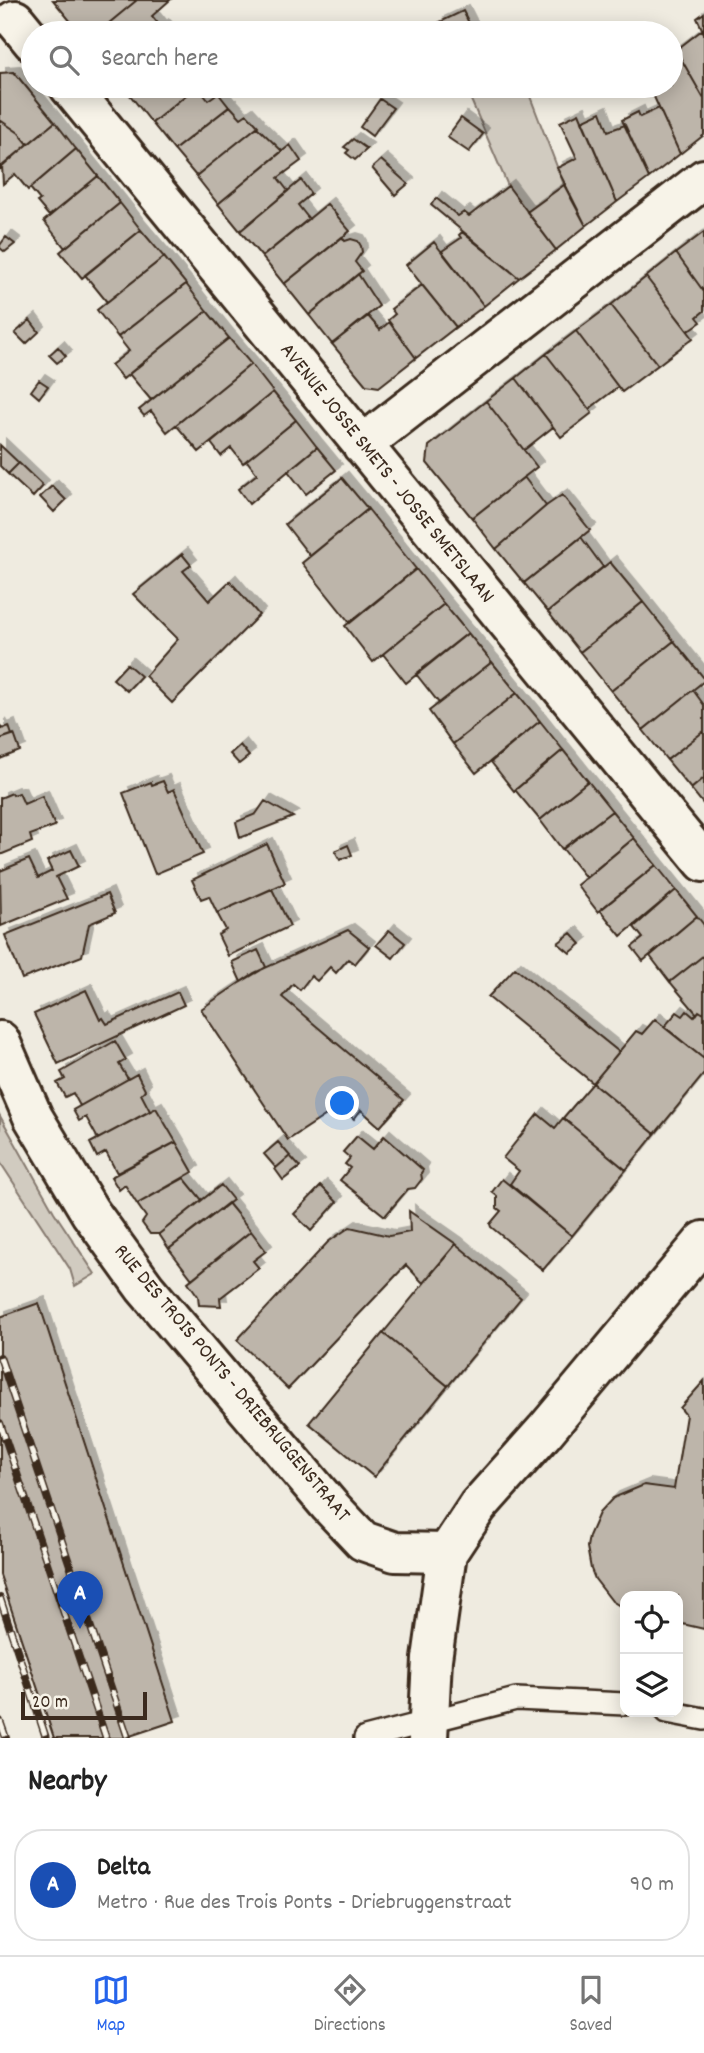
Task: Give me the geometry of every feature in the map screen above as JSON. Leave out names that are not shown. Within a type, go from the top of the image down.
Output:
[{"type":"street","name":"AVENUE JOSSE SMETS - JOSSE SMETSLAAN","points":[[79,98],[704,862]]},
{"type":"street","points":[[362,446],[704,179]]},
{"type":"street","name":"RUE DES TROIS PONTS - DRIEBRUGGENSTRAAT","points":[[0,1041],[33,1117],[90,1212],[145,1288],[329,1505],[363,1541],[395,1552],[447,1553]]},
{"type":"street","points":[[428,1730],[432,1659],[447,1553],[478,1506],[545,1432],[704,1241]]},
{"type":"lane","points":[[365,1738],[428,1730],[516,1699],[620,1704]]},
{"type":"lane","points":[[683,1715],[704,1719]]},
{"type":"shaded area","points":[[470,98],[531,98],[564,185],[527,212],[508,186]]},
{"type":"shaded area","points":[[0,1116],[54,1212],[95,1274],[75,1286],[70,1269],[0,1162]]},
{"type":"building","points":[[53,0],[137,0],[112,21],[70,21]]},
{"type":"building","points":[[137,0],[170,0],[152,16],[156,21],[112,21]]},
{"type":"building","points":[[463,11],[468,21],[442,21]]},
{"type":"building","points":[[704,13],[704,33],[697,18]]},
{"type":"building","points":[[702,30],[704,33],[704,99],[683,62],[683,45]]},
{"type":"building","points":[[683,62],[704,99],[704,135],[680,154],[654,98],[683,98]]},
{"type":"building","points":[[14,72],[21,81],[21,98],[35,98],[55,122],[28,144],[19,133],[0,120],[0,73]]},
{"type":"building","points":[[132,98],[182,98],[152,123]]},
{"type":"building","points":[[182,98],[222,98],[229,107],[174,150],[152,123]]},
{"type":"building","points":[[380,99],[393,108],[372,136],[360,127]]},
{"type":"building","points":[[230,106],[241,118],[247,114],[258,126],[196,176],[174,150]]},
{"type":"building","points":[[659,108],[680,154],[649,178],[622,120],[638,112],[640,117]]},
{"type":"building","points":[[601,112],[608,131],[625,125],[649,178],[617,202],[582,121]]},
{"type":"building","points":[[579,113],[617,202],[586,226],[557,168],[577,158],[560,122]]},
{"type":"building","points":[[461,118],[483,134],[469,152],[447,137]]},
{"type":"building","points":[[0,120],[19,133],[28,144],[0,169]]},
{"type":"building","points":[[55,122],[76,149],[28,190],[15,174],[3,184],[2,166]]},
{"type":"building","points":[[257,127],[282,151],[218,204],[196,176]]},
{"type":"building","points":[[353,139],[367,149],[355,160],[346,153],[349,150],[344,147]]},
{"type":"building","points":[[290,145],[301,161],[278,178],[288,191],[240,231],[218,204]]},
{"type":"building","points":[[76,149],[98,176],[49,216],[30,188]]},
{"type":"building","points":[[381,160],[408,184],[395,195],[372,168]]},
{"type":"building","points":[[98,176],[120,203],[65,248],[44,221]]},
{"type":"building","points":[[301,180],[311,194],[298,205],[309,219],[262,257],[240,231]]},
{"type":"building","points":[[564,185],[586,226],[556,250],[527,212]]},
{"type":"building","points":[[508,186],[556,250],[519,278],[431,205],[436,198],[458,216],[464,212],[469,216]]},
{"type":"building","points":[[120,203],[141,230],[82,278],[60,252]]},
{"type":"building","points":[[327,204],[350,231],[284,284],[262,257]]},
{"type":"building","points":[[141,230],[164,257],[107,302],[85,275]]},
{"type":"building","points":[[462,232],[519,278],[484,306],[442,251],[461,238],[459,235]]},
{"type":"building","points":[[704,232],[704,292],[676,253]]},
{"type":"building","points":[[6,237],[15,244],[5,252],[0,245]]},
{"type":"building","points":[[342,237],[345,241],[358,241],[361,246],[362,252],[355,262],[362,271],[309,315],[284,284]]},
{"type":"building","points":[[434,242],[484,306],[456,327],[406,265]]},
{"type":"building","points":[[676,253],[704,292],[704,311],[697,317],[701,322],[688,331],[646,277]]},
{"type":"building","points":[[164,257],[186,284],[118,337],[97,310]]},
{"type":"building","points":[[358,274],[379,306],[332,344],[309,315]]},
{"type":"building","points":[[646,277],[693,338],[658,365],[611,305]]},
{"type":"building","points":[[186,284],[207,311],[123,379],[111,365],[129,351],[118,337]]},
{"type":"building","points":[[422,285],[456,327],[416,358],[388,320],[395,314],[391,309]]},
{"type":"building","points":[[611,305],[658,365],[622,392],[576,331]]},
{"type":"building","points":[[207,311],[229,338],[151,400],[129,374]]},
{"type":"building","points":[[368,316],[380,330],[389,322],[416,358],[379,387],[366,385],[332,344]]},
{"type":"building","points":[[30,320],[39,332],[26,344],[15,333]]},
{"type":"building","points":[[576,331],[618,387],[589,409],[546,354]]},
{"type":"building","points":[[229,338],[251,364],[167,432],[151,411],[144,416],[139,410]]},
{"type":"building","points":[[58,347],[66,356],[57,363],[49,355]]},
{"type":"building","points":[[546,354],[592,413],[561,437],[516,378]]},
{"type":"building","points":[[251,364],[273,392],[199,452],[176,425]]},
{"type":"building","points":[[516,378],[553,427],[524,450],[486,401]]},
{"type":"building","points":[[39,380],[48,386],[39,398],[31,391]]},
{"type":"building","points":[[273,392],[296,420],[243,463],[231,448],[221,456],[211,443]]},
{"type":"building","points":[[486,401],[537,467],[472,518],[427,463],[429,446]]},
{"type":"building","points":[[296,420],[317,447],[249,504],[238,489],[257,474],[247,461],[243,463]]},
{"type":"building","points":[[0,445],[19,463],[8,474],[0,466]]},
{"type":"building","points":[[317,447],[336,470],[306,494],[288,471]]},
{"type":"building","points":[[19,463],[43,486],[33,497],[8,474]]},
{"type":"building","points":[[524,477],[546,506],[496,549],[472,518]]},
{"type":"building","points":[[342,478],[368,509],[310,556],[285,524]]},
{"type":"building","points":[[52,486],[66,500],[54,512],[40,497]]},
{"type":"building","points":[[562,495],[590,530],[524,583],[496,549]]},
{"type":"building","points":[[368,509],[416,569],[350,623],[302,563]]},
{"type":"building","points":[[581,537],[603,567],[548,612],[524,583]]},
{"type":"building","points":[[182,554],[191,565],[183,571],[209,601],[230,581],[259,615],[172,703],[145,676],[178,639],[133,594]]},
{"type":"building","points":[[610,562],[643,602],[580,652],[548,612]]},
{"type":"building","points":[[416,569],[444,604],[373,662],[345,626]]},
{"type":"building","points":[[643,602],[674,641],[611,691],[580,652]]},
{"type":"building","points":[[444,604],[468,633],[406,683],[383,654]]},
{"type":"building","points":[[468,633],[492,662],[439,703],[416,674]]},
{"type":"building","points":[[674,641],[704,681],[643,730],[611,691]]},
{"type":"building","points":[[492,662],[517,693],[453,744],[429,711]]},
{"type":"building","points":[[127,664],[141,676],[127,691],[113,679]]},
{"type":"building","points":[[693,690],[704,705],[704,731],[667,760],[643,730]]},
{"type":"building","points":[[517,693],[540,721],[476,773],[453,744]]},
{"type":"building","points":[[540,721],[563,750],[514,791],[491,762]]},
{"type":"building","points":[[0,725],[2,729],[9,726],[12,735],[0,739]]},
{"type":"building","points":[[704,731],[704,778],[691,789],[667,760]]},
{"type":"building","points":[[14,734],[20,751],[0,759],[0,739]]},
{"type":"building","points":[[240,745],[249,756],[239,764],[230,754]]},
{"type":"building","points":[[563,750],[588,781],[540,820],[515,790]]},
{"type":"building","points":[[704,778],[704,805],[691,789]]},
{"type":"building","points":[[163,781],[168,792],[174,789],[203,854],[155,874],[123,793],[151,782],[152,785]]},
{"type":"building","points":[[588,781],[612,811],[562,849],[540,820]]},
{"type":"building","points":[[19,793],[24,804],[42,796],[55,826],[30,835],[32,842],[0,855],[0,798]]},
{"type":"building","points":[[265,801],[293,817],[240,838],[236,822],[256,814]]},
{"type":"building","points":[[612,811],[634,838],[586,878],[563,849]]},
{"type":"building","points":[[634,838],[656,865],[598,912],[577,885]]},
{"type":"building","points":[[267,844],[285,883],[217,913],[209,896],[201,899],[192,880]]},
{"type":"building","points":[[348,845],[352,855],[340,860],[335,851]]},
{"type":"building","points":[[71,850],[79,866],[56,877],[67,899],[1,926],[0,871],[29,859],[38,878],[52,871],[47,861]]},
{"type":"building","points":[[656,865],[676,890],[621,936],[600,910]]},
{"type":"building","points":[[272,889],[290,926],[228,956],[218,935],[226,930],[217,913]]},
{"type":"building","points":[[676,890],[697,916],[643,961],[632,947],[643,938],[634,927]]},
{"type":"building","points":[[107,894],[115,913],[89,924],[82,956],[22,979],[5,935]]},
{"type":"building","points":[[697,916],[704,925],[704,955],[670,982],[650,956]]},
{"type":"building","points":[[348,930],[369,947],[355,964],[348,959],[336,973],[330,967],[317,981],[311,976],[300,990],[293,984],[282,997],[404,1100],[380,1127],[361,1110],[354,1119],[343,1110],[340,1115],[334,1110],[288,1140],[201,1009],[254,973]]},
{"type":"building","points":[[389,930],[405,943],[393,958],[376,945]]},
{"type":"building","points":[[571,933],[581,944],[570,953],[558,943]]},
{"type":"building","points":[[258,950],[266,967],[241,982],[232,962]]},
{"type":"building","points":[[704,955],[704,1014],[699,1011],[697,1014],[670,982]]},
{"type":"building","points":[[515,968],[619,1052],[593,1083],[488,997]]},
{"type":"building","points":[[86,990],[100,1020],[103,1018],[107,1024],[178,992],[184,1005],[58,1064],[34,1014]]},
{"type":"building","points":[[687,1011],[694,1017],[699,1011],[704,1014],[704,1059],[664,1027],[677,1012],[683,1016]]},
{"type":"building","points":[[655,1019],[704,1059],[704,1074],[655,1134],[593,1083],[636,1031],[642,1034]]},
{"type":"building","points":[[115,1041],[126,1060],[119,1064],[128,1079],[80,1106],[73,1093],[65,1097],[57,1083],[65,1079],[61,1072]]},
{"type":"building","points":[[137,1074],[145,1090],[141,1094],[150,1111],[98,1139],[86,1117],[79,1121],[73,1110]]},
{"type":"building","points":[[593,1083],[655,1134],[626,1170],[563,1118]]},
{"type":"building","points":[[156,1108],[176,1142],[117,1173],[106,1152],[97,1157],[90,1143]]},
{"type":"building","points":[[538,1114],[555,1128],[563,1118],[626,1170],[572,1236],[510,1184],[519,1171],[503,1158]]},
{"type":"building","points":[[357,1136],[373,1149],[384,1136],[423,1170],[422,1179],[415,1188],[408,1189],[385,1216],[340,1180],[350,1168],[345,1164],[350,1158],[343,1152]]},
{"type":"building","points":[[176,1142],[193,1172],[137,1204],[125,1185],[119,1190],[111,1177]]},
{"type":"building","points":[[278,1142],[290,1156],[276,1168],[264,1154]]},
{"type":"building","points":[[290,1156],[300,1167],[283,1180],[275,1169]]},
{"type":"building","points":[[184,1178],[202,1200],[159,1234],[150,1234],[142,1223],[146,1217],[137,1204]]},
{"type":"building","points":[[502,1179],[572,1236],[543,1270],[491,1227],[490,1224],[501,1211],[497,1208],[497,1196],[492,1192]]},
{"type":"building","points":[[221,1185],[233,1200],[169,1249],[159,1234]]},
{"type":"building","points":[[321,1186],[337,1202],[311,1231],[294,1214]]},
{"type":"building","points":[[228,1203],[251,1231],[192,1279],[169,1249]]},
{"type":"building","points":[[409,1211],[456,1244],[423,1283],[406,1265],[288,1389],[237,1340],[328,1242],[350,1227],[389,1236],[410,1232]]},
{"type":"building","points":[[251,1231],[266,1251],[253,1261],[259,1268],[220,1298],[221,1306],[199,1305],[198,1296],[188,1282]]},
{"type":"building","points":[[456,1244],[521,1298],[448,1386],[383,1333]]},
{"type":"building","points":[[39,1303],[175,1721],[124,1738],[54,1738],[0,1575],[0,1317]]},
{"type":"building","points":[[383,1333],[448,1386],[374,1477],[309,1423]]},
{"type":"building","points":[[704,1381],[704,1629],[683,1624],[683,1591],[620,1591],[620,1606],[612,1601],[595,1579],[587,1547],[599,1513],[613,1498],[644,1485],[674,1489],[686,1415],[680,1408]]},
{"type":"railway","points":[[0,1357],[128,1738]]},
{"type":"railway","points":[[0,1423],[106,1738]]},
{"type":"railway","points":[[0,1598],[46,1738]]},
{"type":"railway","points":[[0,1721],[6,1738]]},
{"type":"place","name":"Delta","points":[[80,1629]]}]
